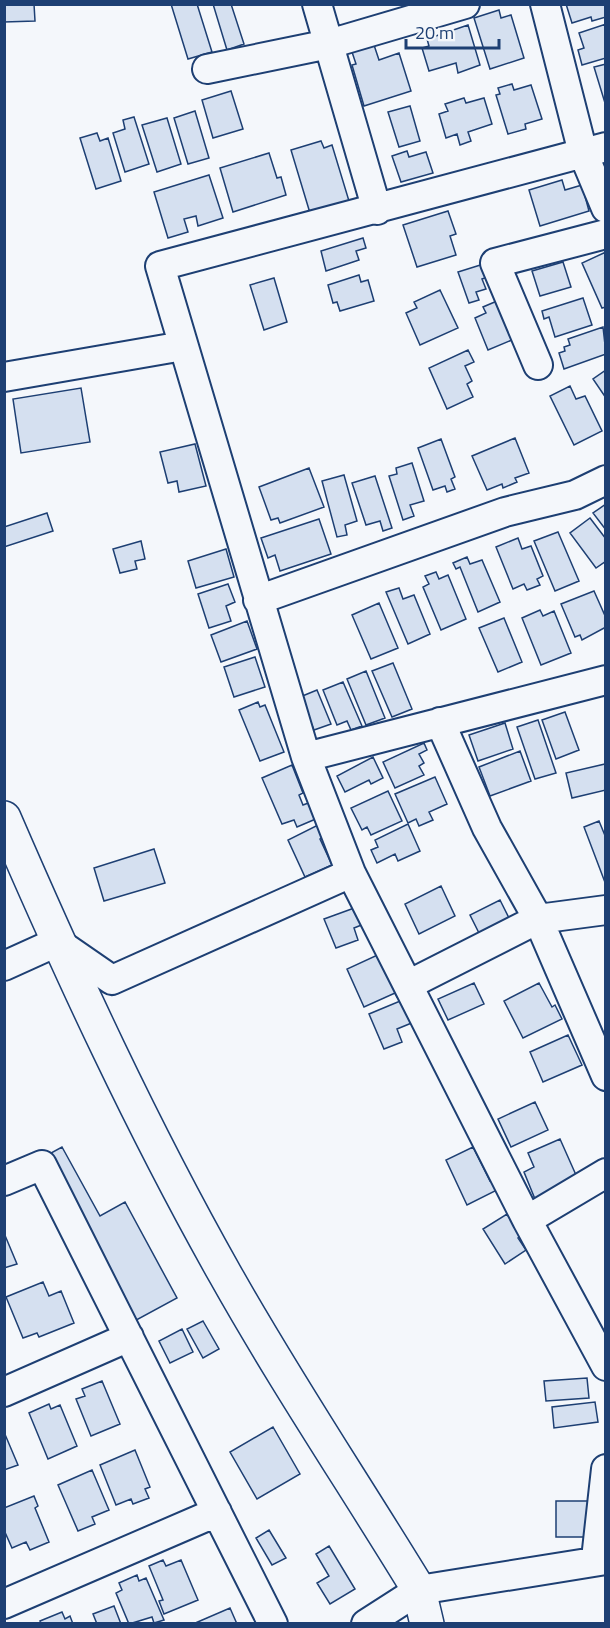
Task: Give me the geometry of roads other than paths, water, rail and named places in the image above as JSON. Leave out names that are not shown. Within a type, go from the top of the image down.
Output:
[{"type":"street","points":[[317,4],[377,210]]},
{"type":"street","points":[[207,69],[329,44],[465,4]]},
{"type":"street","points":[[545,4],[595,150],[606,208]]},
{"type":"street","points":[[595,150],[377,210],[160,266],[306,757],[351,873],[527,1220],[606,1366]]},
{"type":"street","points":[[538,365],[495,263],[606,234]]},
{"type":"street","points":[[4,377],[183,346]]},
{"type":"street","points":[[258,600],[505,512],[574,495],[606,480]]},
{"type":"street","points":[[306,757],[606,680]]},
{"type":"street","points":[[440,722],[487,828],[538,919],[606,1076]]},
{"type":"street","points":[[4,818],[57,942],[152,1135],[225,1275],[419,1590],[427,1623]]},
{"type":"street","points":[[57,942],[112,980],[351,873]]},
{"type":"street","points":[[408,985],[538,919],[606,909]]},
{"type":"street","points":[[4,966],[57,942]]},
{"type":"street","points":[[4,1181],[42,1165],[273,1623]]},
{"type":"street","points":[[527,1220],[606,1173]]},
{"type":"street","points":[[4,1392],[129,1337]]},
{"type":"street","points":[[366,1623],[419,1590],[601,1559],[606,1469]]},
{"type":"street","points":[[4,1604],[217,1512]]}]
